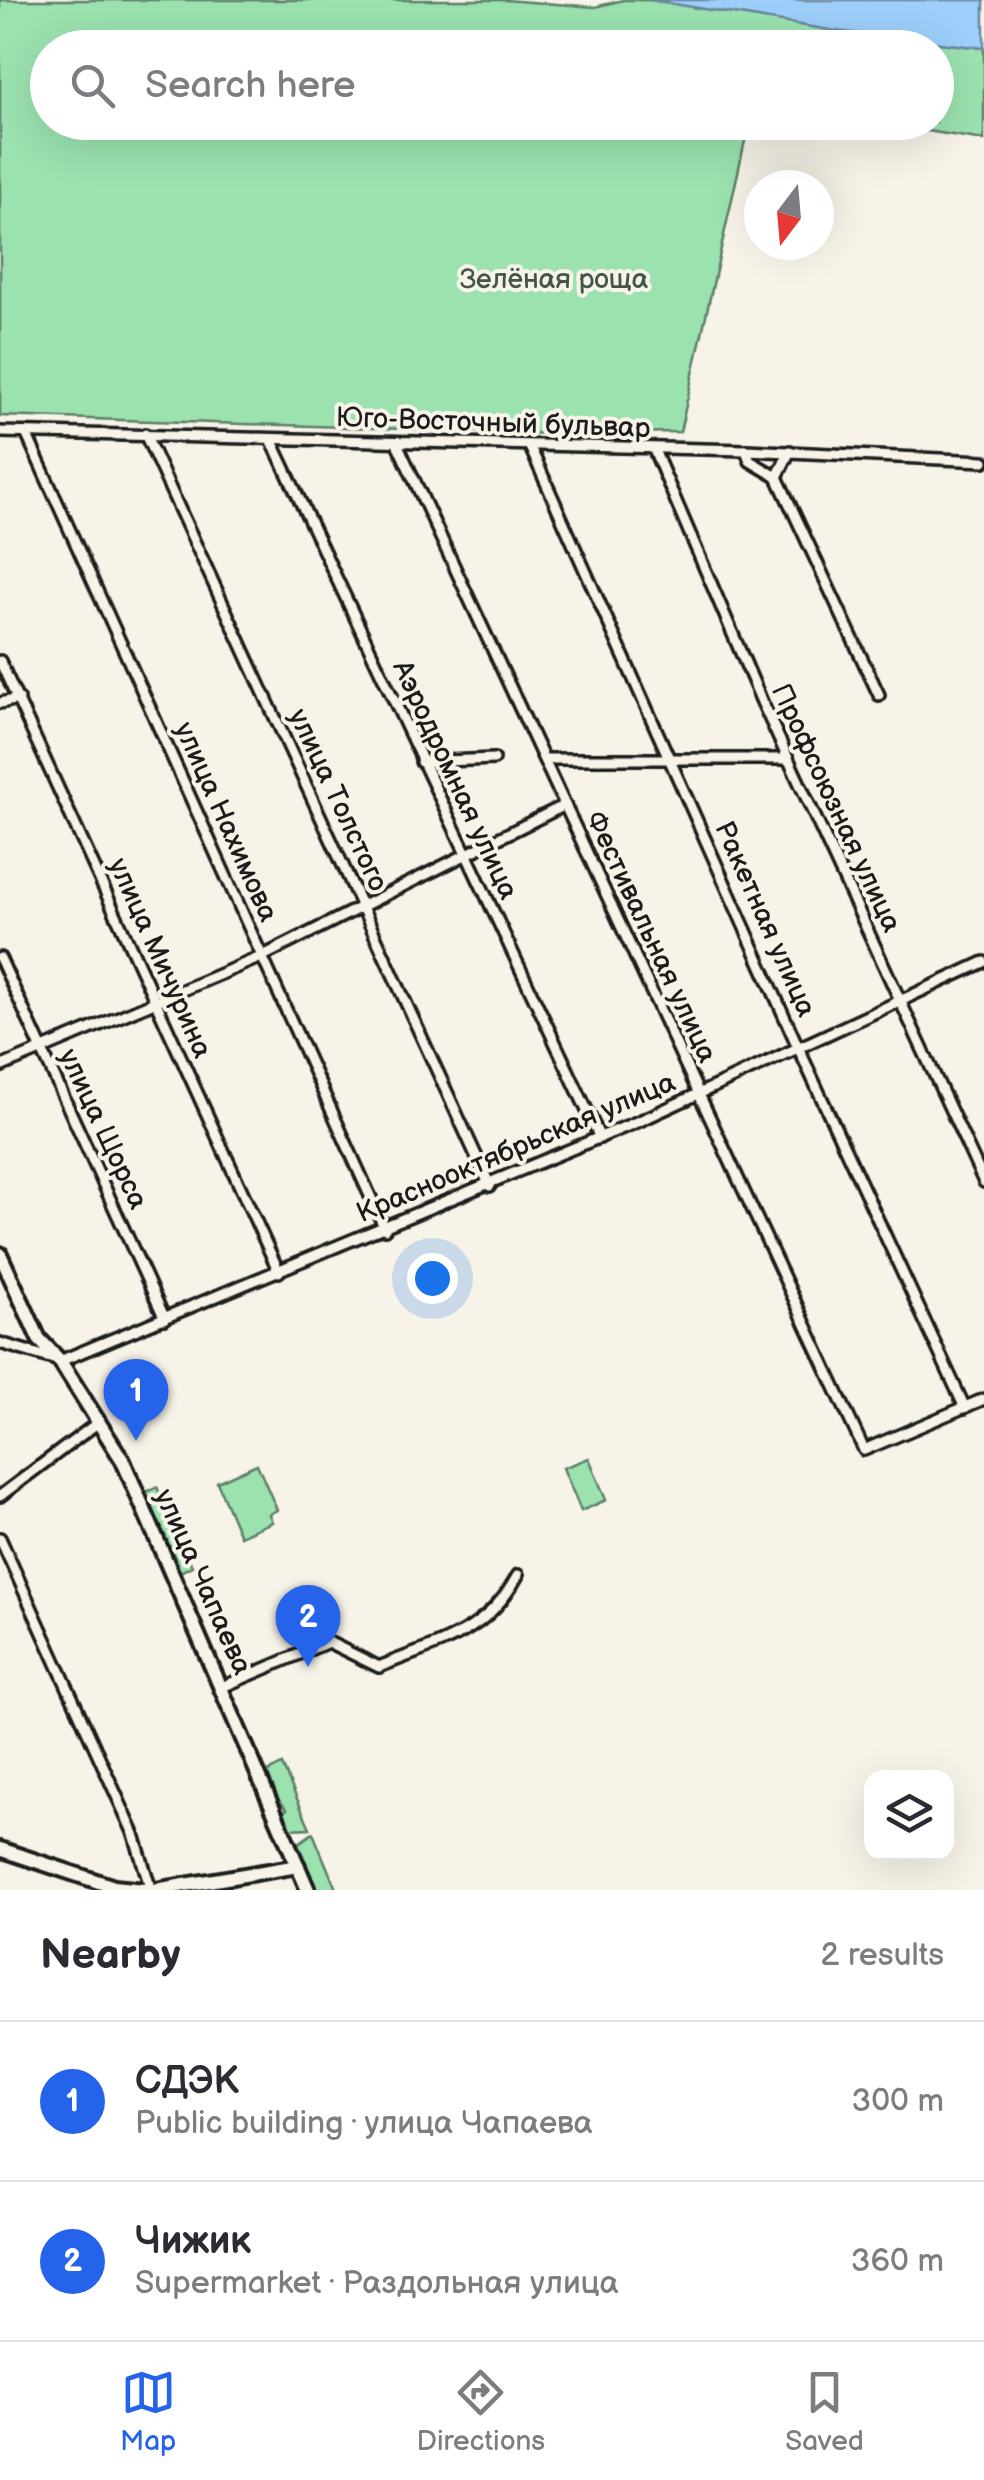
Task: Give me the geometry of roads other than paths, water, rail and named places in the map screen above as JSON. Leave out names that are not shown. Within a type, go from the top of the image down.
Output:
[{"type":"main road","name":"улица Чапаева","points":[[0,1254],[39,1339],[60,1362],[123,1461],[308,1890]]},
{"type":"main road","points":[[0,1849],[113,1889],[150,1890],[298,1866]]},
{"type":"street","name":"Юго-Восточный бульвар","points":[[0,432],[790,451],[984,461]]},
{"type":"street","name":"улица Нахимова","points":[[26,433],[385,1229]]},
{"type":"street","name":"улица Толстого","points":[[145,434],[490,1186]]},
{"type":"street","name":"Аэродромная улица","points":[[271,440],[600,1138]]},
{"type":"street","name":"Фестивальная улица","points":[[397,443],[864,1450],[965,1408]]},
{"type":"street","name":"Ракетная улица","points":[[530,446],[798,1047],[965,1408]]},
{"type":"street","name":"Профсоюзная улица","points":[[654,450],[788,759],[984,1182]]},
{"type":"street","points":[[746,450],[759,470],[777,477],[879,696]]},
{"type":"street","points":[[777,477],[790,451]]},
{"type":"street","name":"улица Мичурина","points":[[0,661],[279,1272]]},
{"type":"street","points":[[0,703],[19,700]]},
{"type":"street","points":[[421,762],[494,759]]},
{"type":"street","points":[[544,760],[788,759]]},
{"type":"street","points":[[0,1067],[261,957],[566,805]]},
{"type":"street","name":"улица Щорса","points":[[0,958],[165,1319]]},
{"type":"street","name":"Краснооктябрьская улица","points":[[60,1362],[490,1186],[984,962]]},
{"type":"street","points":[[0,1343],[60,1362]]},
{"type":"street","points":[[965,1408],[984,1399]]},
{"type":"street","points":[[0,1496],[100,1421]]},
{"type":"street","points":[[0,1538],[134,1834],[150,1890]]},
{"type":"street","points":[[222,1687],[328,1642],[379,1667],[481,1624],[504,1600],[518,1575]]},
{"type":"water","points":[[650,0],[984,0],[984,48],[954,45],[954,30],[830,30]]},
{"type":"place","name":"СДЭК","points":[[136,1441]]},
{"type":"place","name":"Чижик","points":[[308,1667]]},
{"type":"park label","name":"Зелёная роща","points":[[554,279]]}]
